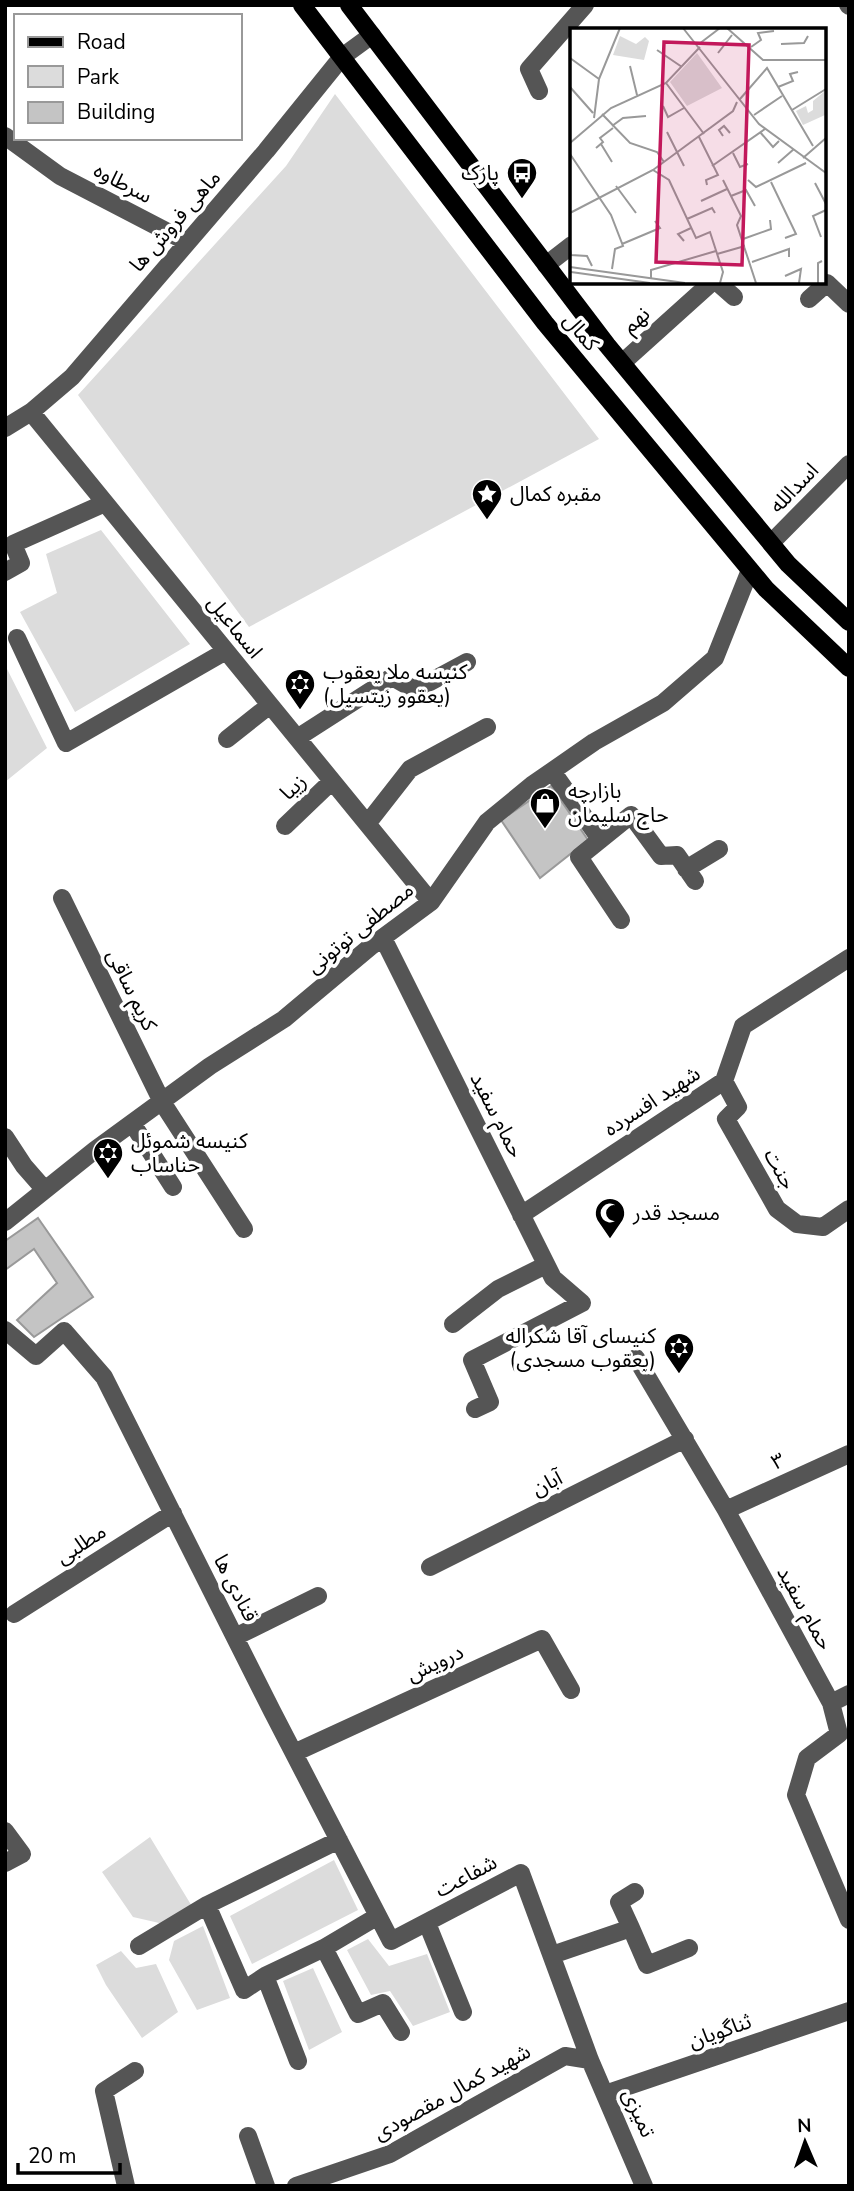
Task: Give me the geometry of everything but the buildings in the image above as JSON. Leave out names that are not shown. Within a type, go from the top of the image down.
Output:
[{"type":"main road","name":"کمال","points":[[302,5],[545,323],[766,589],[849,668]]},
{"type":"main road","name":"کمال","points":[[349,5],[622,363],[788,564],[849,622]]},
{"type":"street","points":[[539,91],[529,69],[585,5]]},
{"type":"street","name":"ماهی فروش ها","points":[[5,428],[31,412],[72,377],[266,151],[342,57],[372,35]]},
{"type":"street","name":"سرطاوه","points":[[5,136],[61,176],[187,242]]},
{"type":"street","points":[[546,265],[570,247]]},
{"type":"street","name":"نهم","points":[[622,363],[710,284]]},
{"type":"street","points":[[719,284],[734,297]]},
{"type":"street","points":[[826,284],[849,304]]},
{"type":"street","points":[[808,299],[826,284]]},
{"type":"street","name":"اسماعیل","points":[[31,412],[431,902]]},
{"type":"street","name":"اسدالله","points":[[771,544],[849,464]]},
{"type":"street","points":[[5,572],[21,563],[13,544],[105,503]]},
{"type":"street","name":"مصطفی توتونی","points":[[5,1222],[210,1066],[284,1019],[431,902],[487,822],[532,785],[594,742],[663,703],[715,659],[750,570]]},
{"type":"street","points":[[17,638],[66,743],[226,651]]},
{"type":"street","points":[[297,737],[393,677],[415,690],[467,662]]},
{"type":"street","points":[[227,739],[270,705]]},
{"type":"street","points":[[367,824],[410,769],[487,727]]},
{"type":"street","points":[[552,771],[600,839]]},
{"type":"street","name":"زیبا","points":[[285,826],[332,781]]},
{"type":"street","points":[[621,920],[579,856],[631,815],[661,856],[677,855],[691,875],[719,849]]},
{"type":"street","name":"کریم ساقی","points":[[62,898],[162,1102],[244,1229]]},
{"type":"street","name":"حمام سفید","points":[[383,938],[553,1278],[582,1303],[472,1360],[489,1402],[475,1409]]},
{"type":"street","name":"شهید افسرده","points":[[521,1215],[724,1082],[743,1026],[849,957]]},
{"type":"street","name":"جنت","points":[[724,1082],[738,1107],[726,1119],[777,1209],[797,1224],[823,1227],[849,1209]]},
{"type":"street","points":[[132,1123],[173,1186]]},
{"type":"street","points":[[5,1137],[45,1191]]},
{"type":"street","points":[[453,1324],[498,1289],[546,1265]]},
{"type":"street","name":"قنادی ها","points":[[5,1330],[36,1356],[64,1331],[104,1377],[391,1941]]},
{"type":"street","name":"حمام سفید","points":[[636,1358],[726,1510],[831,1703],[839,1734],[807,1758],[796,1795],[849,1920]]},
{"type":"street","name":"آبان","points":[[430,1567],[685,1439]]},
{"type":"street","name":"۳","points":[[726,1510],[849,1454]]},
{"type":"street","name":"مطلبی","points":[[14,1614],[173,1513]]},
{"type":"street","points":[[235,1637],[318,1596]]},
{"type":"street","name":"درویش","points":[[294,1753],[542,1639],[571,1690]]},
{"type":"street","points":[[831,1703],[849,1694]]},
{"type":"street","points":[[5,1831],[22,1854],[5,1863]]},
{"type":"street","points":[[139,1946],[207,1905],[340,1840]]},
{"type":"street","name":"شفاعت","points":[[391,1941],[521,1873],[590,2060]]},
{"type":"street","points":[[635,1892],[619,1902],[647,1965],[689,1948]]},
{"type":"street","points":[[207,1905],[244,1990],[265,1976],[324,1948],[378,1916]]},
{"type":"street","points":[[427,1923],[463,2012]]},
{"type":"street","points":[[552,1955],[631,1928]]},
{"type":"street","points":[[324,1948],[358,2014],[383,2003],[401,2032]]},
{"type":"street","points":[[265,1976],[298,2061]]},
{"type":"street","name":"ثناگویان","points":[[606,2094],[849,2011]]},
{"type":"street","name":"شهید کمال مقصودی","points":[[296,2186],[390,2154],[565,2056],[590,2060]]},
{"type":"street","name":"تمیزی","points":[[590,2060],[644,2186]]},
{"type":"street","points":[[126,2186],[104,2091],[135,2071]]},
{"type":"street","points":[[248,2136],[266,2186]]},
{"type":"green space","points":[[335,94],[599,439],[249,627],[78,395],[286,166]]},
{"type":"green space","points":[[101,530],[190,644],[75,712],[20,612],[57,593],[46,554]]},
{"type":"green space","points":[[5,665],[47,748],[5,782]]},
{"type":"green space","points":[[150,1837],[193,1908],[168,1925],[133,1917],[102,1872]]},
{"type":"green space","points":[[334,1860],[358,1910],[252,1964],[230,1916]]},
{"type":"green space","points":[[203,1926],[230,1998],[197,2010],[169,1960],[174,1941]]},
{"type":"green space","points":[[368,1939],[389,1966],[427,1954],[450,2012],[413,2026],[390,1991],[371,1995],[347,1950]]},
{"type":"green space","points":[[121,1951],[136,1968],[156,1964],[178,2012],[142,2038],[106,1985],[96,1965]]},
{"type":"green space","points":[[313,1968],[342,2032],[309,2050],[283,1981]]},
{"type":"place","name":"پارک","points":[[522,200]]},
{"type":"place","name":"مقبره کمال","points":[[487,521]]},
{"type":"place","name":"کنیسه ملا یعقوب (یعقوو زیتسیل)","points":[[300,711]]},
{"type":"place","name":"بازارچه حاج سلیمان","points":[[545,830]]},
{"type":"place","name":"کنیسه شموئل حناساب","points":[[108,1180]]},
{"type":"place","name":"مسجد قدر","points":[[610,1240]]},
{"type":"place","name":"کنیسای آقا شکراله (یعقوب مسجدی)","points":[[679,1375]]}]
